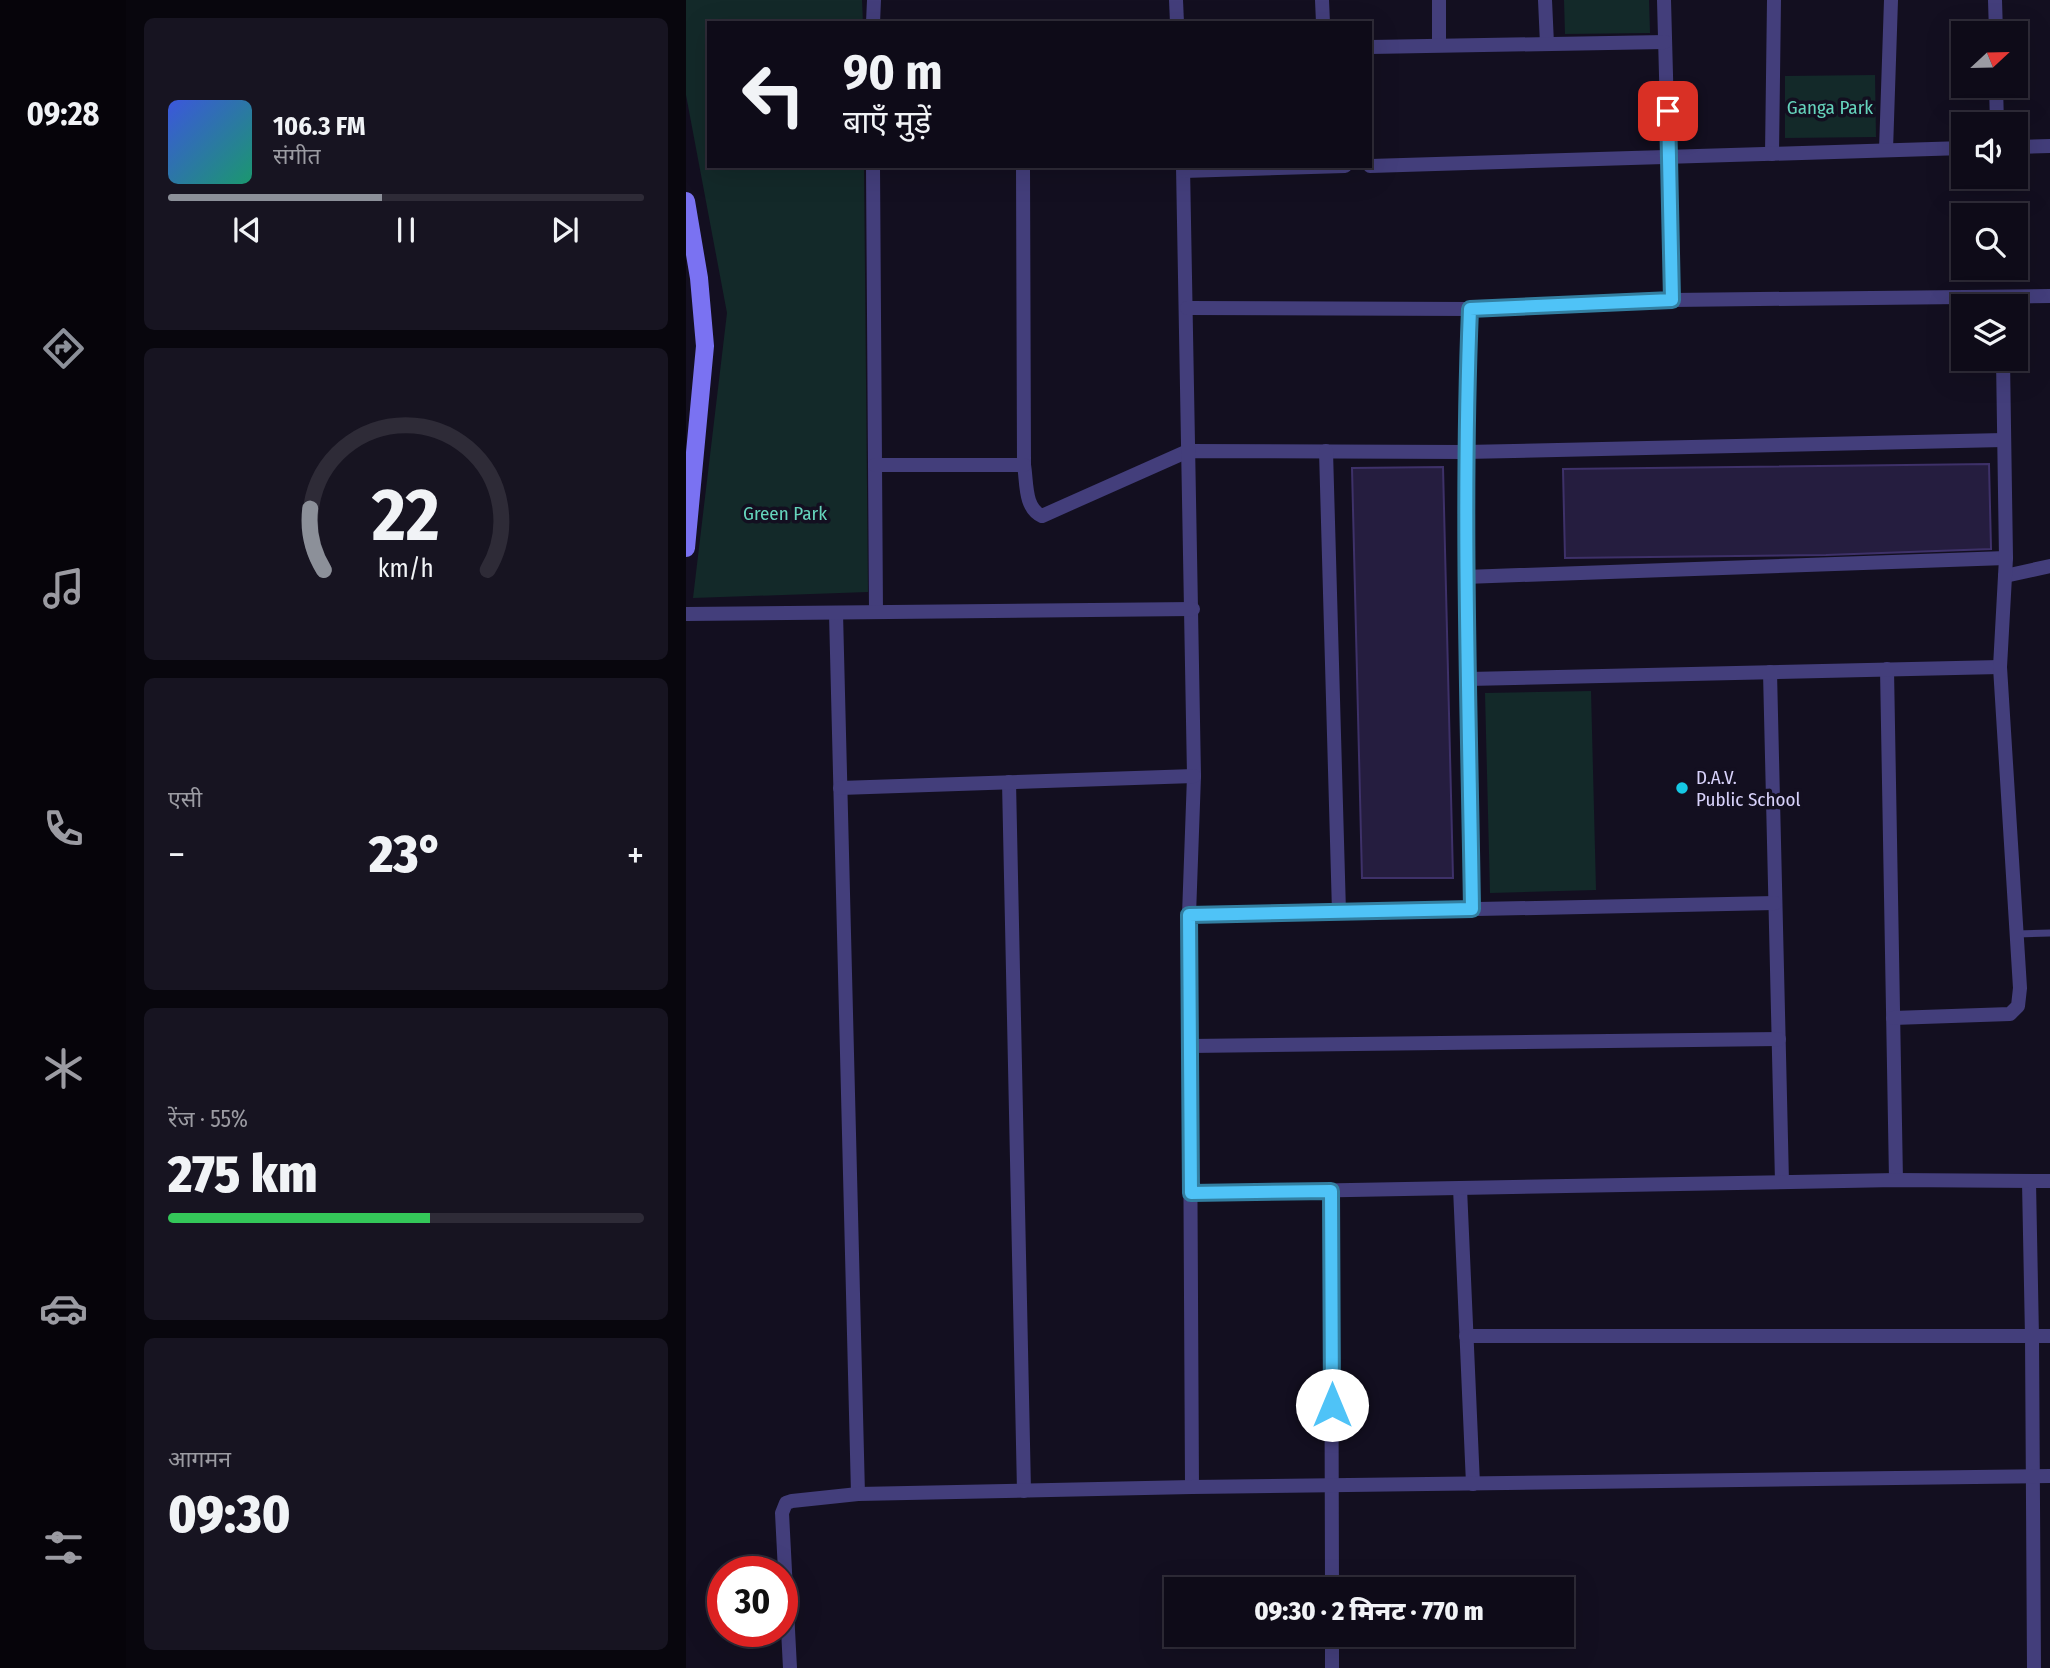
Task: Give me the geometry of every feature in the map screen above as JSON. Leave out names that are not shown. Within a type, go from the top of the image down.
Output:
[{"type":"street","points":[[873,21],[874,0]]},
{"type":"street","points":[[1177,0],[1177,21]]},
{"type":"street","points":[[1322,0],[1323,21]]},
{"type":"street","points":[[1439,0],[1439,44]]},
{"type":"street","points":[[1545,0],[1547,44]]},
{"type":"street","points":[[1664,0],[1672,300]]},
{"type":"street","points":[[1772,154],[1774,0]]},
{"type":"street","points":[[1886,150],[1891,0]]},
{"type":"street","points":[[1995,0],[1996,21]]},
{"type":"street","points":[[1372,47],[1665,42]]},
{"type":"street","points":[[2028,147],[2050,146]]},
{"type":"street","points":[[1372,166],[1951,148]]},
{"type":"street","points":[[873,168],[876,612]]},
{"type":"street","points":[[1023,168],[1024,465],[1030,506],[1042,516],[1188,451],[1465,452],[2004,440]]},
{"type":"street","points":[[1192,1487],[1189,915],[1194,776],[1193,609],[1183,169],[1252,168]]},
{"type":"street","points":[[686,201],[699,278],[705,346],[686,548]]},
{"type":"street","points":[[2028,298],[2050,296]]},
{"type":"street","points":[[1187,308],[1470,309],[1672,300],[1951,301]]},
{"type":"street","points":[[1470,309],[1465,452],[1465,577],[1472,909]]},
{"type":"street","points":[[1893,1018],[2013,1012],[2018,1006],[2020,988],[2000,667],[2006,558],[2003,371]]},
{"type":"street","points":[[1326,451],[1339,912]]},
{"type":"street","points":[[875,465],[1024,465]]},
{"type":"street","points":[[1465,577],[2006,558]]},
{"type":"street","points":[[2005,576],[2050,566]]},
{"type":"street","points":[[686,614],[1193,609]]},
{"type":"street","points":[[836,613],[858,1494]]},
{"type":"street","points":[[1468,678],[2000,667]]},
{"type":"street","points":[[1887,669],[1896,1180]]},
{"type":"street","points":[[1769,672],[1782,1182]]},
{"type":"street","points":[[840,788],[1194,776]]},
{"type":"street","points":[[1009,782],[1024,1491]]},
{"type":"street","points":[[1189,915],[1775,903]]},
{"type":"street","points":[[1190,1046],[1779,1038]]},
{"type":"street","points":[[1191,1193],[1896,1180],[2050,1181]]},
{"type":"street","points":[[2029,1182],[2034,1668]]},
{"type":"street","points":[[1460,1188],[1473,1484]]},
{"type":"street","points":[[1331,1191],[1332,1577]]},
{"type":"street","points":[[1466,1335],[2050,1336]]},
{"type":"street","points":[[790,1668],[783,1507],[789,1502],[858,1494],[1192,1487],[2050,1476]]},
{"type":"street","points":[[1332,1647],[1332,1668]]},
{"type":"lane","points":[[2016,934],[2050,933]]},
{"type":"green space","name":"Green Park","points":[[686,0],[862,0],[863,21],[707,21],[707,168],[864,168],[868,592],[693,598],[727,313],[686,95]]},
{"type":"green space","points":[[1564,0],[1649,0],[1650,33],[1565,34]]},
{"type":"green space","name":"Ganga Park","points":[[1875,75],[1876,137],[1785,138],[1785,76]]},
{"type":"green space","points":[[1591,691],[1596,890],[1490,893],[1485,693]]},
{"type":"building","points":[[1989,464],[1991,549],[1826,555],[1565,558],[1563,469]]},
{"type":"building","points":[[1443,467],[1453,878],[1362,878],[1352,468]]},
{"type":"place","name":"D.A.V. Public School","points":[[1682,788]]},
{"type":"route","points":[[1332,1405],[1331,1191],[1191,1193],[1189,915],[1472,909],[1465,577],[1465,452],[1470,309],[1672,300],[1668,111]]}]
